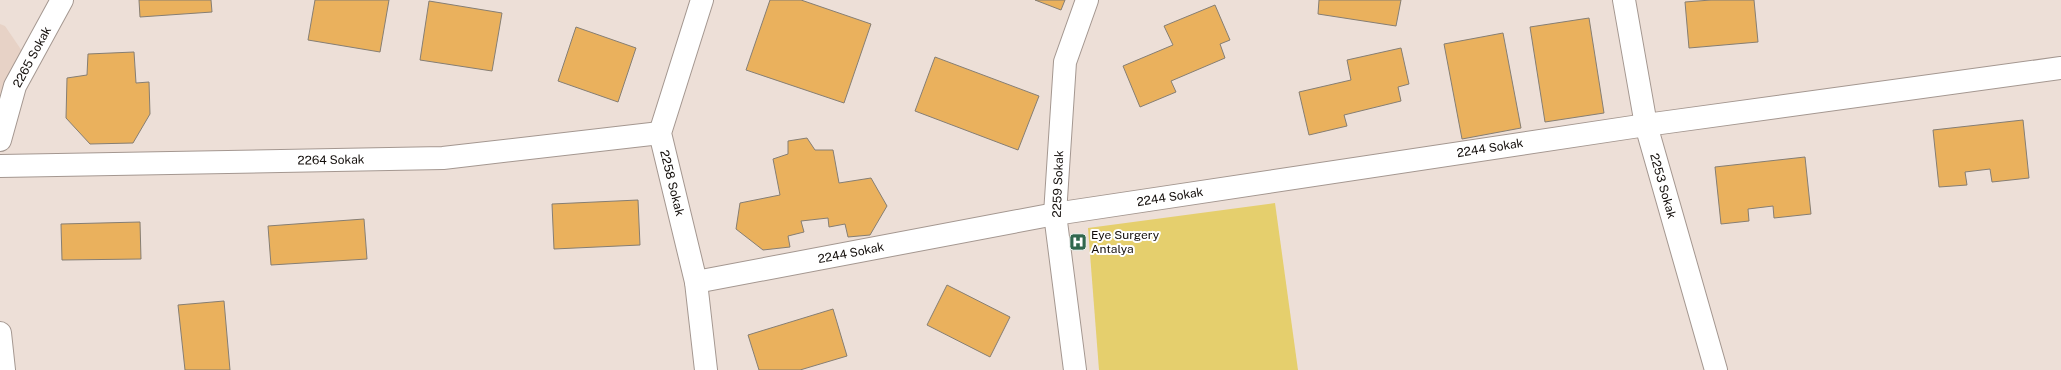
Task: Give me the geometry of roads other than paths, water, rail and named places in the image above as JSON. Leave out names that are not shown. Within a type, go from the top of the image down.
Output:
[{"type":"street","name":"2265 Sokak","points":[[0,140],[15,86],[60,0]]},
{"type":"street","name":"2258 Sokak","points":[[702,0],[660,133],[696,282],[706,370]]},
{"type":"street","name":"2259 Sokak","points":[[1075,370],[1056,214],[1064,62],[1087,0]]},
{"type":"street","name":"2253 Sokak","points":[[1624,0],[1646,125],[1716,370]]},
{"type":"street","name":"2244 Sokak","points":[[696,282],[1056,214],[1646,125],[2061,68]]},
{"type":"street","name":"2264 Sokak","points":[[0,166],[443,158],[660,133]]},
{"type":"street","points":[[0,333],[4,370]]},
{"type":"place","name":"Eye Surgery Antalya","points":[[1078,242]]}]
